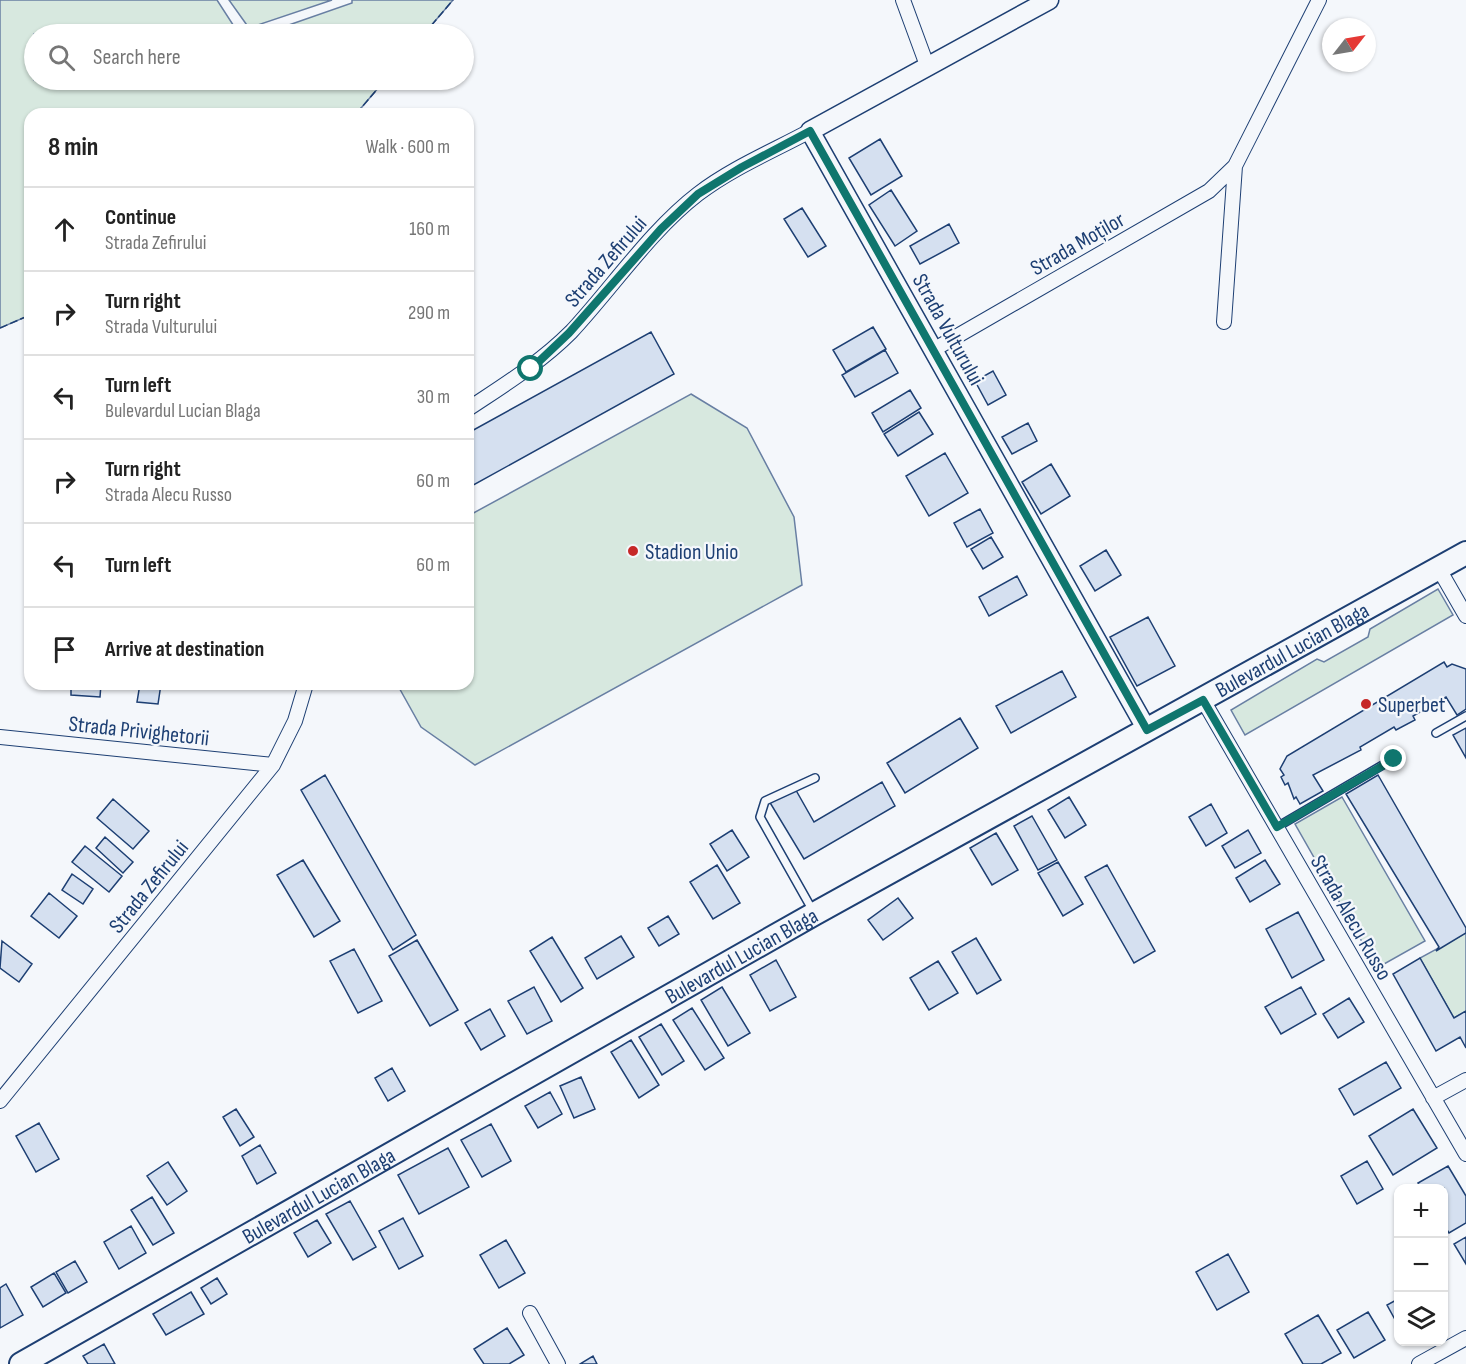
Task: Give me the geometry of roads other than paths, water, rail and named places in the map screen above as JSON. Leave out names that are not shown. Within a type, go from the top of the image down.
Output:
[{"type":"main road","name":"Bulevardul Lucian Blaga","points":[[21,1364],[814,914],[1466,553]]},
{"type":"street","points":[[903,0],[928,69]]},
{"type":"street","points":[[810,131],[928,69],[1049,0]]},
{"type":"street","name":"Strada Moților","points":[[933,350],[1209,191],[1235,166],[1319,0]]},
{"type":"street","name":"Strada Vulturului","points":[[810,131],[1147,730]]},
{"type":"street","name":"Strada Zefirului","points":[[474,404],[531,369],[569,333],[661,229],[698,194],[742,167],[810,131]]},
{"type":"street","name":"Strada Moților","points":[[1224,322],[1235,166]]},
{"type":"street","points":[[1439,568],[1466,616]]},
{"type":"street","name":"Strada Zefirului","points":[[0,1101],[273,765],[295,721],[304,690]]},
{"type":"street","name":"Strada Alecu Russo","points":[[1203,700],[1466,1154]]},
{"type":"street","name":"Strada Privighetorii","points":[[0,737],[273,765]]},
{"type":"street","points":[[1433,1098],[1466,1080]]},
{"type":"street","points":[[530,1313],[558,1364]]},
{"type":"street","points":[[1419,1364],[1466,1338]]},
{"type":"lane","points":[[1436,733],[1466,716]]},
{"type":"lane","points":[[1277,827],[1394,759]]},
{"type":"lane","points":[[814,914],[760,817],[765,801],[815,778]]},
{"type":"place","name":"Stadion Unio","points":[[633,551]]},
{"type":"place","name":"Superbet","points":[[1366,704]]}]
